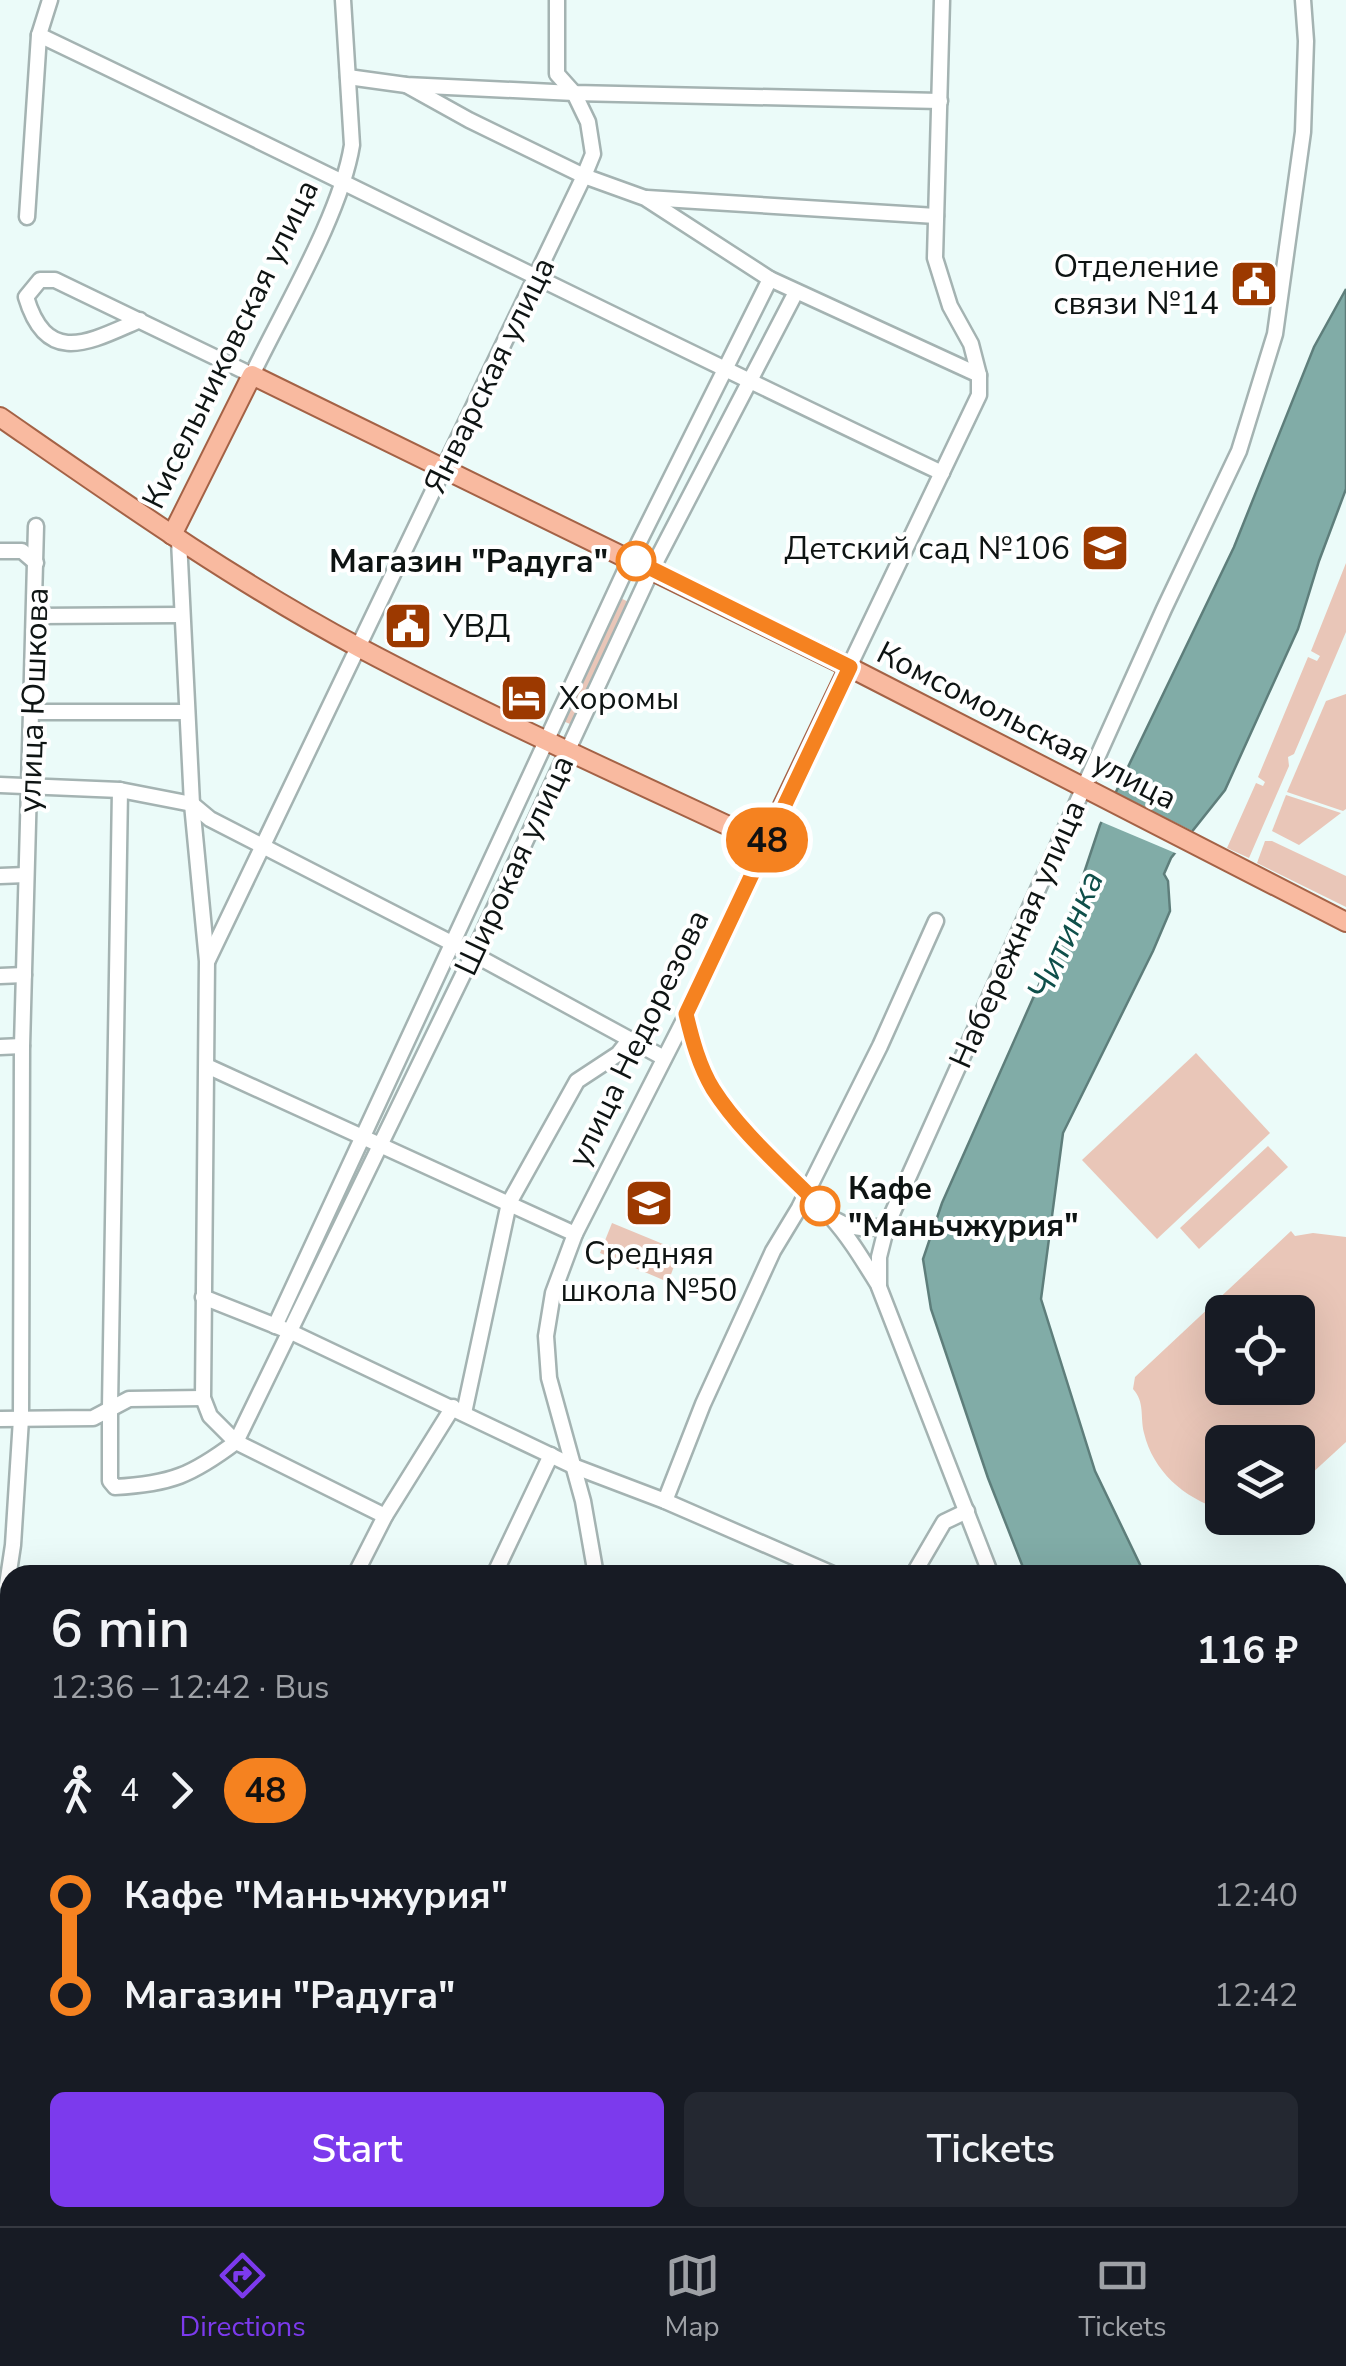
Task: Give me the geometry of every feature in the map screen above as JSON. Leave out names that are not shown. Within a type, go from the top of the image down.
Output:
[{"type":"main road","name":"Комсомольская улица","points":[[252,375],[850,667],[1346,922]]},
{"type":"main road","name":"Кисельниковская улица","points":[[176,537],[252,375]]},
{"type":"main road","points":[[0,420],[176,537],[358,646],[547,742],[765,843]]},
{"type":"main road","name":"улица Недорезова","points":[[765,843],[850,667]]},
{"type":"street","points":[[27,217],[39,35],[50,0]]},
{"type":"street","name":"Кисельниковская улица","points":[[252,375],[322,230],[352,145],[343,0]]},
{"type":"street","name":"Январская улица","points":[[207,960],[584,176],[592,154],[588,122],[574,94],[557,74],[558,0]]},
{"type":"street","points":[[942,0],[936,258],[950,306],[971,344],[978,375]]},
{"type":"street","name":"Набережная улица","points":[[987,1565],[879,1287],[879,1257],[887,1225],[1088,791],[1239,451],[1269,360],[1303,132],[1303,0]]},
{"type":"street","points":[[39,35],[942,472]]},
{"type":"street","points":[[348,77],[406,86],[574,94],[940,101]]},
{"type":"street","points":[[406,86],[584,176],[645,198],[770,279],[978,375]]},
{"type":"street","points":[[645,198],[936,216]]},
{"type":"street","name":"Широкая улица","points":[[275,1326],[630,558],[770,279]]},
{"type":"street","name":"Комсомольская улица","points":[[140,320],[84,344],[66,344],[50,338],[33,320],[26,298],[40,280],[56,280],[140,320],[252,375]]},
{"type":"street","name":"Широкая улица","points":[[236,1442],[473,954],[652,570],[796,292]]},
{"type":"street","name":"улица Недорезова","points":[[850,667],[979,395],[978,375]]},
{"type":"street","name":"улица Юшкова","points":[[10,1565],[20,1419],[22,1046],[36,526]]},
{"type":"street","points":[[176,537],[192,804],[207,960],[204,1398],[210,1416],[236,1442],[385,1516]]},
{"type":"street","points":[[0,551],[22,552],[36,563]]},
{"type":"street","points":[[36,616],[182,615]]},
{"type":"street","points":[[33,712],[187,712]]},
{"type":"street","points":[[0,786],[120,790],[192,804],[210,819],[473,954],[664,1058]]},
{"type":"street","points":[[120,790],[111,1484],[157,1484],[205,1465],[236,1442]]},
{"type":"street","name":"улица Недорезова","points":[[594,1565],[549,1378],[546,1336],[553,1293],[575,1234],[686,1014],[765,843]]},
{"type":"street","points":[[0,876],[26,875]]},
{"type":"street","points":[[665,1501],[772,1251],[885,1036],[936,921]]},
{"type":"street","points":[[0,976],[24,976]]},
{"type":"street","points":[[686,1014],[693,1043],[713,1088],[750,1134],[831,1217],[859,1252],[879,1287]]},
{"type":"street","points":[[360,1565],[385,1516],[458,1410],[509,1203],[577,1081],[618,1054],[629,1040]]},
{"type":"street","points":[[0,1047],[22,1046]]},
{"type":"street","points":[[209,1067],[575,1234]]},
{"type":"street","points":[[831,1217],[851,1228],[887,1225]]},
{"type":"street","points":[[202,1298],[290,1332],[573,1466],[812,1565]]},
{"type":"street","points":[[0,1418],[93,1418],[110,1407],[140,1397],[204,1398]]},
{"type":"street","points":[[499,1565],[551,1454]]},
{"type":"street","points":[[919,1565],[944,1522],[967,1511]]},
{"type":"shaded area","points":[[1346,563],[1346,632],[1294,754],[1288,757],[1289,766],[1249,858],[1227,848],[1256,783],[1263,786],[1265,782],[1258,777],[1308,657],[1317,661],[1320,656],[1311,651]]},
{"type":"shaded area","points":[[616,596],[633,604],[575,726],[558,719]]},
{"type":"shaded area","points":[[1346,694],[1343,811],[1287,792],[1326,701]]},
{"type":"shaded area","points":[[1286,795],[1341,813],[1299,845],[1272,831]]},
{"type":"shaded area","points":[[1265,841],[1346,876],[1346,907],[1257,863]]},
{"type":"shaded area","points":[[1196,1053],[1270,1133],[1157,1239],[1082,1160]]},
{"type":"shaded area","points":[[1268,1146],[1288,1167],[1199,1249],[1180,1228]]},
{"type":"shaded area","points":[[612,1223],[680,1251],[668,1282],[600,1253]]},
{"type":"shaded area","points":[[1291,1231],[1295,1236],[1313,1233],[1346,1237],[1346,1442],[1315,1470],[1315,1425],[1205,1425],[1205,1503],[1172,1481],[1155,1459],[1148,1447],[1141,1404],[1133,1389],[1135,1377],[1205,1311],[1205,1405],[1315,1405],[1315,1295],[1223,1295]]},
{"type":"water","name":"Читинка","points":[[1346,289],[1346,489],[1298,629],[1225,790],[1171,858],[1164,874],[1170,911],[1063,1133],[1041,1299],[1095,1471],[1140,1565],[1022,1565],[931,1309],[923,1259],[942,1203],[1070,915],[1100,825],[1234,547],[1314,347]]},
{"type":"pier","points":[[1111,790],[1198,834],[1180,855],[1097,820]]},
{"type":"bus line","name":"48","points":[[636,561],[850,667],[686,1014],[693,1043],[713,1088],[750,1134],[820,1206]]},
{"type":"place","name":"Отделение связи №14","points":[[1254,284]]},
{"type":"place","name":"Детский сад №106","points":[[1105,548]]},
{"type":"place","name":"Магазин \"Радуга\"","points":[[636,561]]},
{"type":"place","name":"УВД","points":[[408,626]]},
{"type":"place","name":"Хоромы","points":[[524,698]]},
{"type":"place","name":"Средняя школа №50","points":[[649,1203]]},
{"type":"place","name":"Кафе \"Маньчжурия\"","points":[[820,1206]]}]
